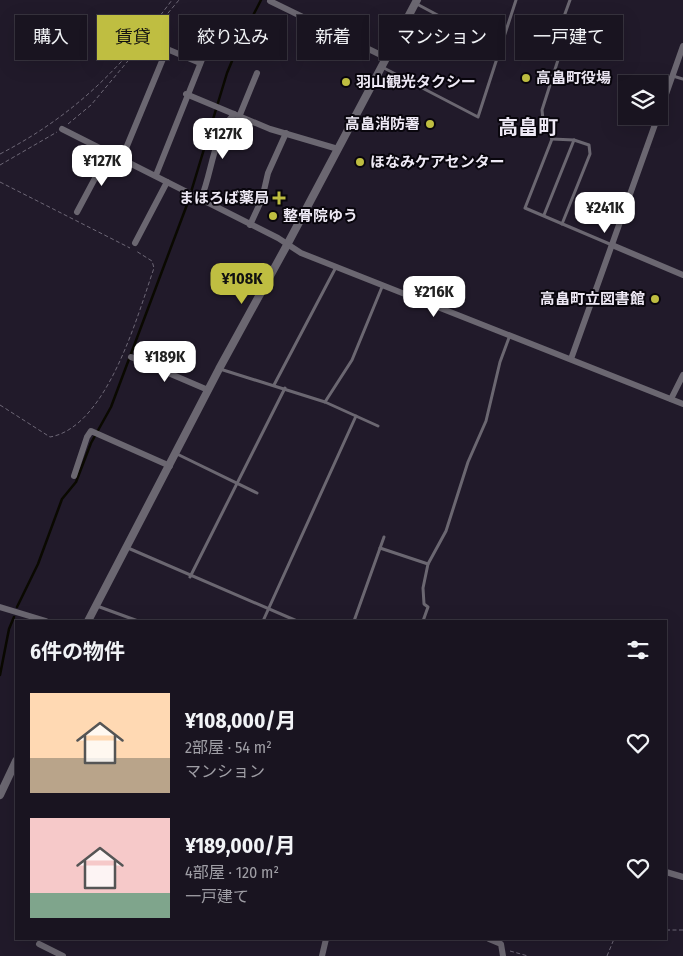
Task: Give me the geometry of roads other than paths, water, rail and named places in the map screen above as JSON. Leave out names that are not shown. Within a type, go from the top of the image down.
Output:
[{"type":"street","points":[[270,1],[379,54]]},
{"type":"street","points":[[409,15],[416,2]]},
{"type":"street","points":[[668,87],[683,46]]},
{"type":"street","points":[[122,158],[167,49],[200,63]]},
{"type":"street","points":[[156,175],[186,94],[201,60]]},
{"type":"street","points":[[89,620],[177,454],[219,368],[386,60]]},
{"type":"street","points":[[201,199],[209,179],[217,141],[226,124],[237,115],[257,73]]},
{"type":"street","points":[[186,94],[286,133],[338,149]]},
{"type":"street","points":[[571,359],[654,125]]},
{"type":"street","points":[[62,128],[335,268],[683,404]]},
{"type":"street","points":[[250,225],[262,199],[268,173],[286,133]]},
{"type":"street","points":[[77,212],[109,152]]},
{"type":"street","points":[[135,243],[166,182]]},
{"type":"street","points":[[612,245],[683,275]]},
{"type":"street","points":[[131,357],[208,390]]},
{"type":"street","points":[[671,399],[683,375]]},
{"type":"street","points":[[74,476],[86,437],[91,431],[170,466]]},
{"type":"street","points":[[0,607],[43,620]]},
{"type":"street","points":[[0,796],[15,763]]},
{"type":"street","points":[[667,872],[683,877]]},
{"type":"street","points":[[322,956],[326,940]]},
{"type":"street","points":[[491,940],[501,944],[504,954]]},
{"type":"street","points":[[39,944],[64,956]]},
{"type":"lane","points":[[505,34],[516,0]]},
{"type":"lane","points":[[570,0],[554,44],[558,60],[542,110],[543,120],[552,139],[525,208],[612,245]]},
{"type":"lane","points":[[416,2],[439,15]]},
{"type":"lane","points":[[382,67],[478,117],[496,60]]},
{"type":"lane","points":[[672,76],[683,79]]},
{"type":"lane","points":[[552,139],[574,140],[589,145],[590,154],[562,224]]},
{"type":"lane","points":[[544,215],[574,140]]},
{"type":"lane","points":[[274,385],[335,268]]},
{"type":"lane","points":[[325,402],[352,360],[382,286]]},
{"type":"lane","points":[[423,620],[428,607],[424,604],[423,588],[428,564],[446,531],[468,462],[486,421],[500,362],[510,335]]},
{"type":"lane","points":[[219,368],[325,402],[378,426]]},
{"type":"lane","points":[[190,577],[285,388]]},
{"type":"lane","points":[[263,620],[356,416]]},
{"type":"lane","points":[[177,454],[257,493]]},
{"type":"lane","points":[[354,620],[384,537]]},
{"type":"lane","points":[[128,548],[190,577],[294,620]]},
{"type":"lane","points":[[380,548],[428,564]]},
{"type":"lane","points":[[97,606],[135,620]]},
{"type":"waterway","points":[[17,607],[38,564],[62,499],[76,482],[91,443],[111,407],[188,202],[227,73],[242,37],[261,0]]},
{"type":"waterway","points":[[0,675],[9,629],[14,617]]},
{"type":"place","name":"高畠町役場","points":[[526,78]]},
{"type":"place","name":"羽山観光タクシー","points":[[346,82]]},
{"type":"place","name":"高畠消防署","points":[[430,124]]},
{"type":"place","name":"ほなみケアセンター","points":[[360,162]]},
{"type":"place","name":"まほろば薬局","points":[[279,198]]},
{"type":"place","name":"整骨院ゆう","points":[[273,216]]},
{"type":"place","name":"高畠町立図書館","points":[[655,299]]},
{"type":"district","name":"高畠町","points":[[528,127]]}]
